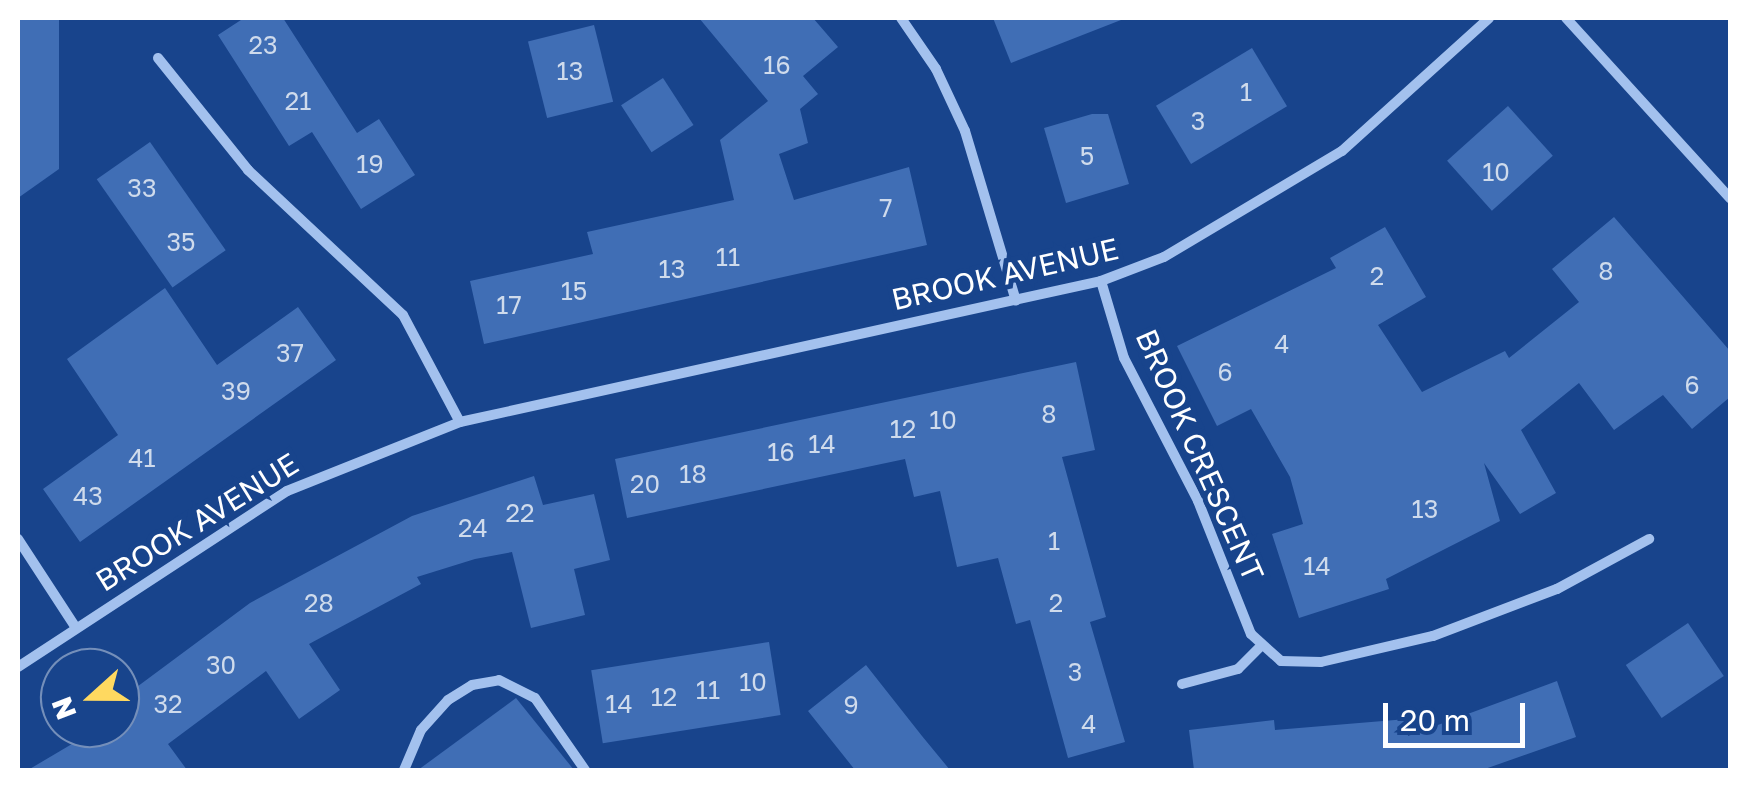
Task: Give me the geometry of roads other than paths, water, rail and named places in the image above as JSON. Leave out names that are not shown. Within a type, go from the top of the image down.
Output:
[{"type":"street","points":[[901,18],[951,98],[1016,300]]},
{"type":"street","name":"BROOK AVENUE","points":[[18,667],[287,490],[460,422],[1101,281],[1222,227],[1342,151],[1490,18]]},
{"type":"street","points":[[1566,18],[1730,198]]},
{"type":"street","points":[[158,58],[248,170],[403,315],[460,422]]},
{"type":"street","name":"BROOK CRESCENT","points":[[1101,281],[1124,358],[1198,501],[1260,648]]},
{"type":"street","name":"BROOK AVENUE","points":[[18,539],[76,628]]},
{"type":"street","points":[[1182,684],[1238,668],[1260,648],[1281,661],[1321,662],[1433,636],[1557,589],[1649,539]]},
{"type":"street","points":[[404,770],[421,730],[448,700],[472,685],[499,680],[535,698],[585,770]]}]
